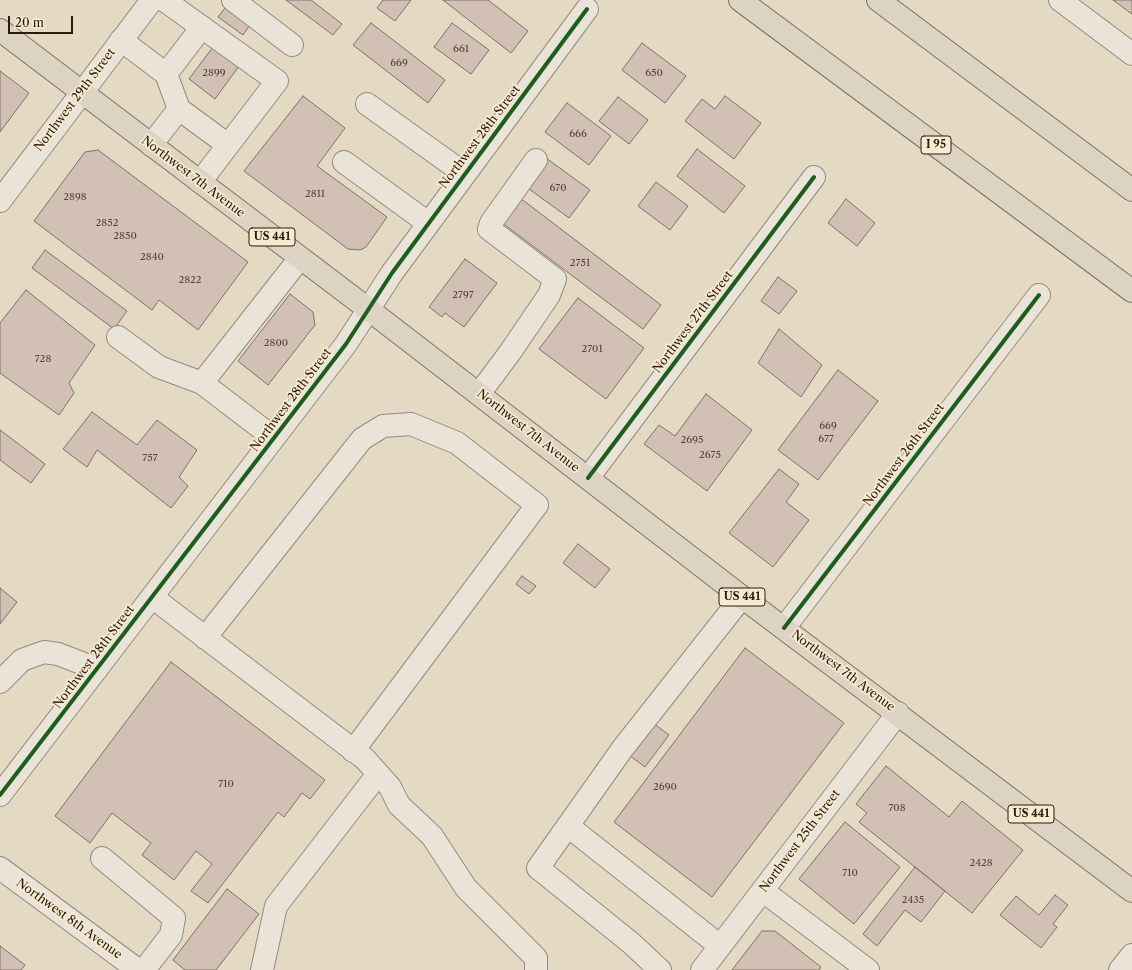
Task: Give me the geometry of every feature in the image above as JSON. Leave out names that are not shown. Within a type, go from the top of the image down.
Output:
[{"type":"main road","name":"I 95","points":[[740,0],[1132,291]]},
{"type":"main road","points":[[878,0],[1132,190]]},
{"type":"main road","name":"Northwest 7th Avenue","points":[[0,30],[368,309],[742,597],[1132,890]]},
{"type":"street","name":"Northwest 29th Street","points":[[0,201],[152,0]]},
{"type":"street","points":[[164,0],[277,81],[200,182]]},
{"type":"street","points":[[233,0],[292,45]]},
{"type":"street","points":[[1060,0],[1132,54]]},
{"type":"street","name":"Northwest 28th Street","points":[[0,796],[7,771],[97,669],[346,344],[392,273],[587,9]]},
{"type":"street","points":[[166,74],[202,27]]},
{"type":"street","points":[[121,40],[166,74],[179,109],[228,145]]},
{"type":"street","points":[[367,104],[465,174]]},
{"type":"street","points":[[151,145],[179,109]]},
{"type":"street","points":[[479,394],[512,351],[549,295],[555,279],[489,229],[491,223],[536,160]]},
{"type":"street","points":[[344,162],[428,223]]},
{"type":"street","name":"Northwest 27th Street","points":[[588,478],[814,177]]},
{"type":"street","points":[[202,383],[300,258]]},
{"type":"street","name":"Northwest 26th Street","points":[[784,628],[1039,295]]},
{"type":"street","points":[[118,337],[159,367],[202,383],[274,438]]},
{"type":"street","points":[[205,638],[362,439],[383,426],[411,424],[458,442],[537,505],[353,750]]},
{"type":"street","points":[[152,596],[365,759],[390,787],[399,805],[432,836],[466,888],[536,958],[536,970]]},
{"type":"street","points":[[660,970],[631,943],[538,868],[624,748],[742,597]]},
{"type":"street","points":[[0,682],[22,660],[44,652],[58,654],[97,669]]},
{"type":"street","name":"Northwest 25th Street","points":[[702,970],[898,713]]},
{"type":"street","points":[[262,970],[276,906],[378,774]]},
{"type":"street","points":[[568,826],[720,946]]},
{"type":"street","points":[[102,858],[174,918],[172,935],[144,970]]},
{"type":"street","name":"Northwest 8th Avenue","points":[[0,868],[138,970]]},
{"type":"street","points":[[762,891],[868,970]]},
{"type":"street","points":[[1120,970],[1132,955]]},
{"type":"building","points":[[286,0],[311,0],[342,24],[333,35]]},
{"type":"building","points":[[383,0],[411,0],[395,21],[377,8]]},
{"type":"building","points":[[443,0],[488,0],[528,31],[511,53]]},
{"type":"building","points":[[1113,0],[1132,0],[1132,14]]},
{"type":"building","points":[[228,4],[252,22],[243,35],[218,17]]},
{"type":"building","points":[[371,23],[445,80],[428,103],[353,45]]},
{"type":"building","points":[[452,23],[489,50],[471,74],[434,47]]},
{"type":"building","points":[[642,43],[686,76],[665,103],[622,70]]},
{"type":"building","points":[[213,47],[239,66],[215,99],[189,79]]},
{"type":"building","points":[[0,71],[29,93],[0,132]]},
{"type":"building","points":[[303,96],[345,128],[317,166],[387,217],[366,247],[360,250],[348,249],[244,171]]},
{"type":"building","points":[[725,96],[761,123],[734,159],[685,121],[702,99],[715,109]]},
{"type":"building","points":[[618,97],[648,120],[629,144],[599,121]]},
{"type":"building","points":[[567,103],[611,136],[589,165],[545,132]]},
{"type":"building","points":[[697,149],[745,186],[724,213],[677,176]]},
{"type":"building","points":[[98,150],[248,262],[198,330],[159,300],[152,310],[34,221],[85,152]]},
{"type":"building","points":[[546,158],[590,190],[569,218],[525,186]]},
{"type":"building","points":[[656,182],[688,206],[670,230],[638,206]]},
{"type":"building","points":[[516,195],[661,305],[643,329],[497,219]]},
{"type":"building","points":[[846,199],[875,223],[857,246],[828,223]]},
{"type":"building","points":[[45,250],[127,311],[114,329],[32,268]]},
{"type":"building","points":[[465,259],[497,283],[464,327],[445,313],[442,317],[429,307]]},
{"type":"building","points":[[778,277],[797,291],[779,314],[761,301]]},
{"type":"building","points":[[26,290],[95,345],[69,383],[74,393],[59,415],[0,373],[0,323]]},
{"type":"building","points":[[290,294],[313,312],[315,325],[268,385],[238,361]]},
{"type":"building","points":[[578,298],[644,348],[606,399],[539,349]]},
{"type":"building","points":[[779,329],[822,365],[801,397],[758,363]]},
{"type":"building","points":[[838,370],[878,401],[818,480],[778,450]]},
{"type":"building","points":[[706,394],[752,430],[707,491],[644,444],[659,425],[675,436]]},
{"type":"building","points":[[92,412],[137,445],[157,420],[197,450],[179,477],[188,486],[171,508],[97,450],[87,467],[63,449]]},
{"type":"building","points":[[0,430],[45,464],[31,483],[0,460]]},
{"type":"building","points":[[779,469],[799,484],[786,502],[809,520],[773,567],[729,533]]},
{"type":"building","points":[[578,544],[610,569],[595,588],[563,563]]},
{"type":"building","points":[[522,576],[536,586],[529,594],[516,584]]},
{"type":"building","points":[[0,588],[17,602],[0,624]]},
{"type":"building","points":[[745,648],[844,723],[712,897],[614,822]]},
{"type":"building","points":[[171,662],[325,780],[310,799],[302,793],[284,817],[278,812],[208,903],[191,891],[212,864],[196,851],[174,880],[142,855],[151,843],[112,813],[90,843],[55,816]]},
{"type":"building","points":[[653,723],[669,735],[645,767],[629,755]]},
{"type":"building","points":[[886,766],[949,817],[962,801],[1023,850],[972,913],[859,822],[867,813],[856,804]]},
{"type":"building","points":[[845,822],[900,867],[854,924],[799,879]]},
{"type":"building","points":[[915,867],[945,891],[921,922],[905,910],[877,946],[863,934]]},
{"type":"building","points":[[227,889],[259,914],[216,970],[185,970],[173,960]]},
{"type":"building","points":[[1055,895],[1068,905],[1053,924],[1057,927],[1041,948],[1000,915],[1016,896],[1039,915]]},
{"type":"building","points":[[762,931],[775,931],[821,967],[819,970],[732,970]]},
{"type":"building","points":[[0,946],[25,965],[21,970],[0,970]]},
{"type":"cycle path","points":[[0,795],[346,344],[392,273],[587,9]]},
{"type":"cycle path","points":[[588,478],[814,177]]},
{"type":"cycle path","points":[[784,628],[1039,295]]}]
